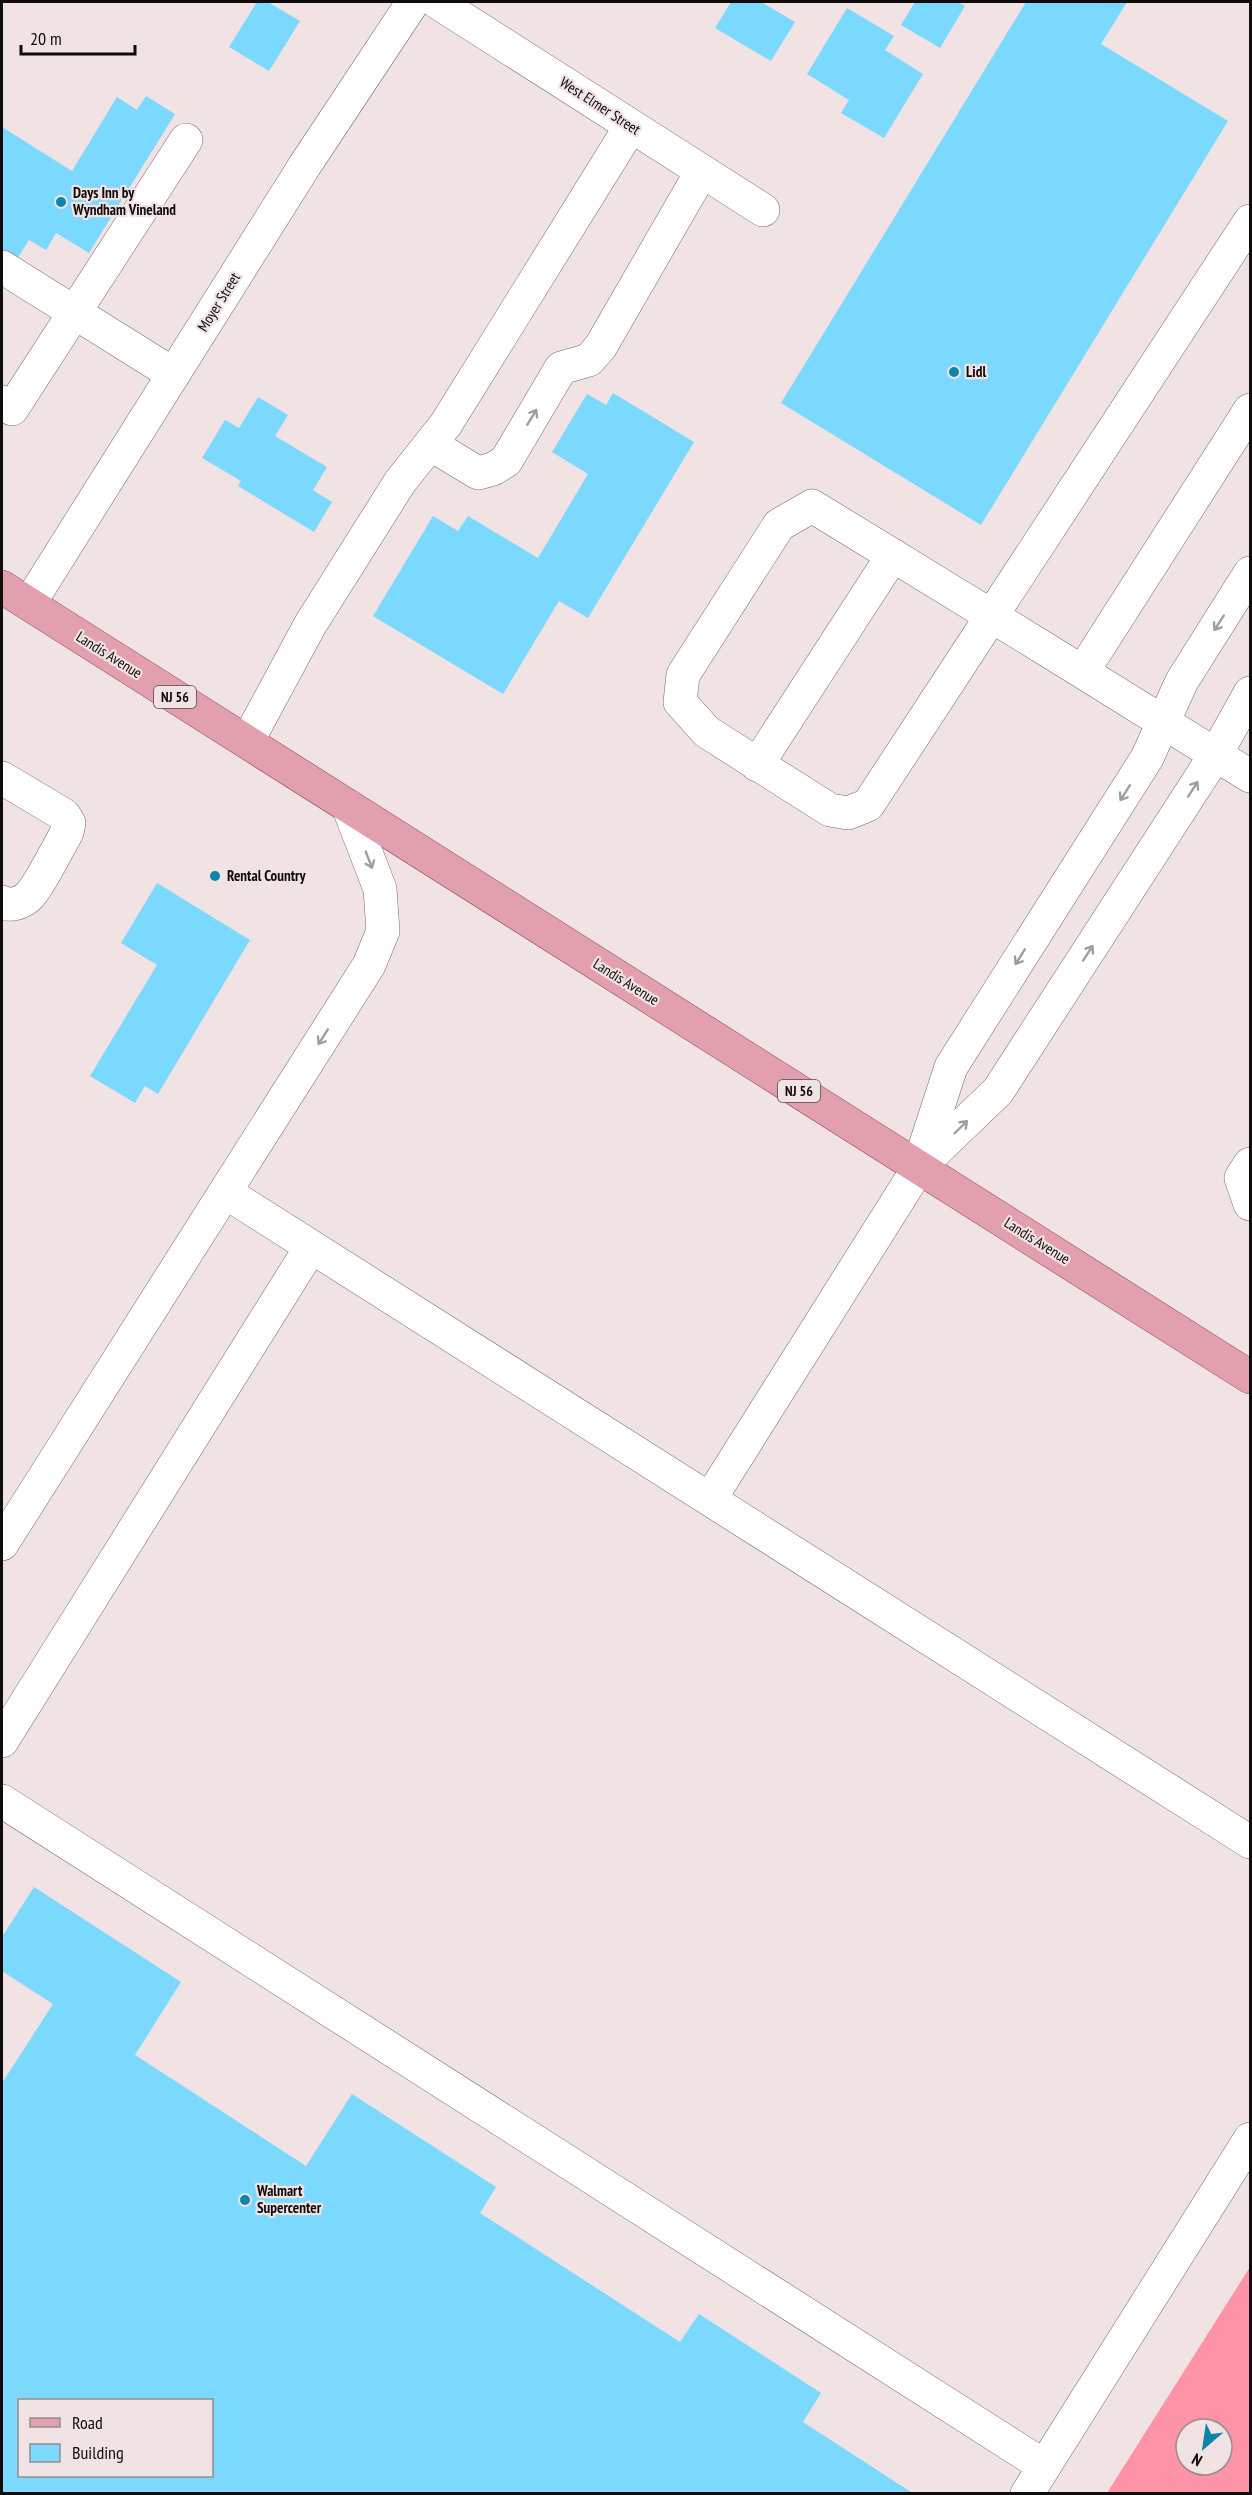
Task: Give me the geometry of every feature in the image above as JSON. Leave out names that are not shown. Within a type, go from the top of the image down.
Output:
[{"type":"main road","name":"Landis Avenue","points":[[15,596],[1251,1377]]},
{"type":"street","name":"Moyer Street","points":[[15,596],[173,374],[305,165],[413,2]]},
{"type":"street","name":"West Elmer Street","points":[[437,2],[763,210]]},
{"type":"street","points":[[247,742],[310,625],[400,482],[446,424],[631,126]]},
{"type":"street","points":[[2,402],[12,409],[186,140]]},
{"type":"street","points":[[430,444],[478,473],[493,469],[506,461],[561,368],[571,363],[589,360],[601,346],[702,171]]},
{"type":"street","points":[[1251,221],[992,616],[868,805],[848,813],[830,810],[707,732],[680,702],[683,675],[779,525],[812,506],[992,616],[1083,671],[1251,776]]},
{"type":"street","points":[[2,267],[173,374]]},
{"type":"street","points":[[1083,671],[1251,410]]},
{"type":"street","points":[[757,765],[893,555]]},
{"type":"street","points":[[919,1167],[951,1067],[1147,758],[1182,681],[1251,573]]},
{"type":"street","points":[[710,1499],[919,1167],[998,1091],[1216,754],[1251,693]]},
{"type":"street","points":[[2,778],[64,815],[69,823],[67,832],[28,896],[17,903],[5,905],[2,902]]},
{"type":"street","points":[[2,1544],[369,965],[383,931],[380,889],[348,806]]},
{"type":"street","points":[[1251,1164],[1241,1178],[1251,1204]]},
{"type":"street","points":[[225,1192],[1251,1842]]},
{"type":"street","points":[[2,1741],[311,1247]]},
{"type":"street","points":[[2,1801],[1044,2466]]},
{"type":"street","points":[[1027,2493],[1251,2139]]},
{"type":"shaded area","points":[[1250,2267],[1250,2493],[1107,2493]]},
{"type":"building","points":[[257,2],[268,2],[300,21],[269,71],[229,47]]},
{"type":"building","points":[[731,2],[761,2],[795,22],[771,61],[715,28]]},
{"type":"building","points":[[915,2],[958,2],[965,6],[940,48],[901,25]]},
{"type":"building","points":[[1026,2],[1127,2],[1101,44],[1228,121],[981,525],[781,403]]},
{"type":"building","points":[[847,8],[894,36],[885,50],[923,74],[884,138],[841,113],[849,100],[807,74]]},
{"type":"building","name":"Days Inn by Wyndham Vineland","points":[[146,96],[175,114],[89,253],[56,233],[46,250],[29,240],[9,272],[2,267],[2,127],[72,171],[117,97],[137,110]]},
{"type":"building","points":[[613,393],[694,442],[588,618],[559,601],[503,694],[373,616],[433,516],[458,531],[468,516],[538,558],[588,474],[552,452],[587,394],[606,405]]},
{"type":"building","points":[[258,397],[288,415],[275,436],[327,467],[313,490],[332,502],[314,532],[238,486],[241,481],[202,458],[225,420],[239,428]]},
{"type":"building","points":[[157,883],[250,940],[158,1094],[145,1086],[135,1103],[90,1076],[157,965],[121,943]]},
{"type":"building","name":"Walmart Supercenter","points":[[34,1887],[181,1982],[135,2055],[306,2166],[352,2094],[496,2187],[480,2213],[680,2342],[699,2314],[821,2393],[803,2422],[914,2494],[2,2494],[2,2083],[53,2004],[2,1971],[2,1937]]},
{"type":"place","name":"Days Inn by Wyndham Vineland","points":[[61,202]]},
{"type":"place","name":"Lidl","points":[[954,372]]},
{"type":"place","name":"Rental Country","points":[[215,876]]},
{"type":"place","name":"Walmart Supercenter","points":[[245,2200]]}]
